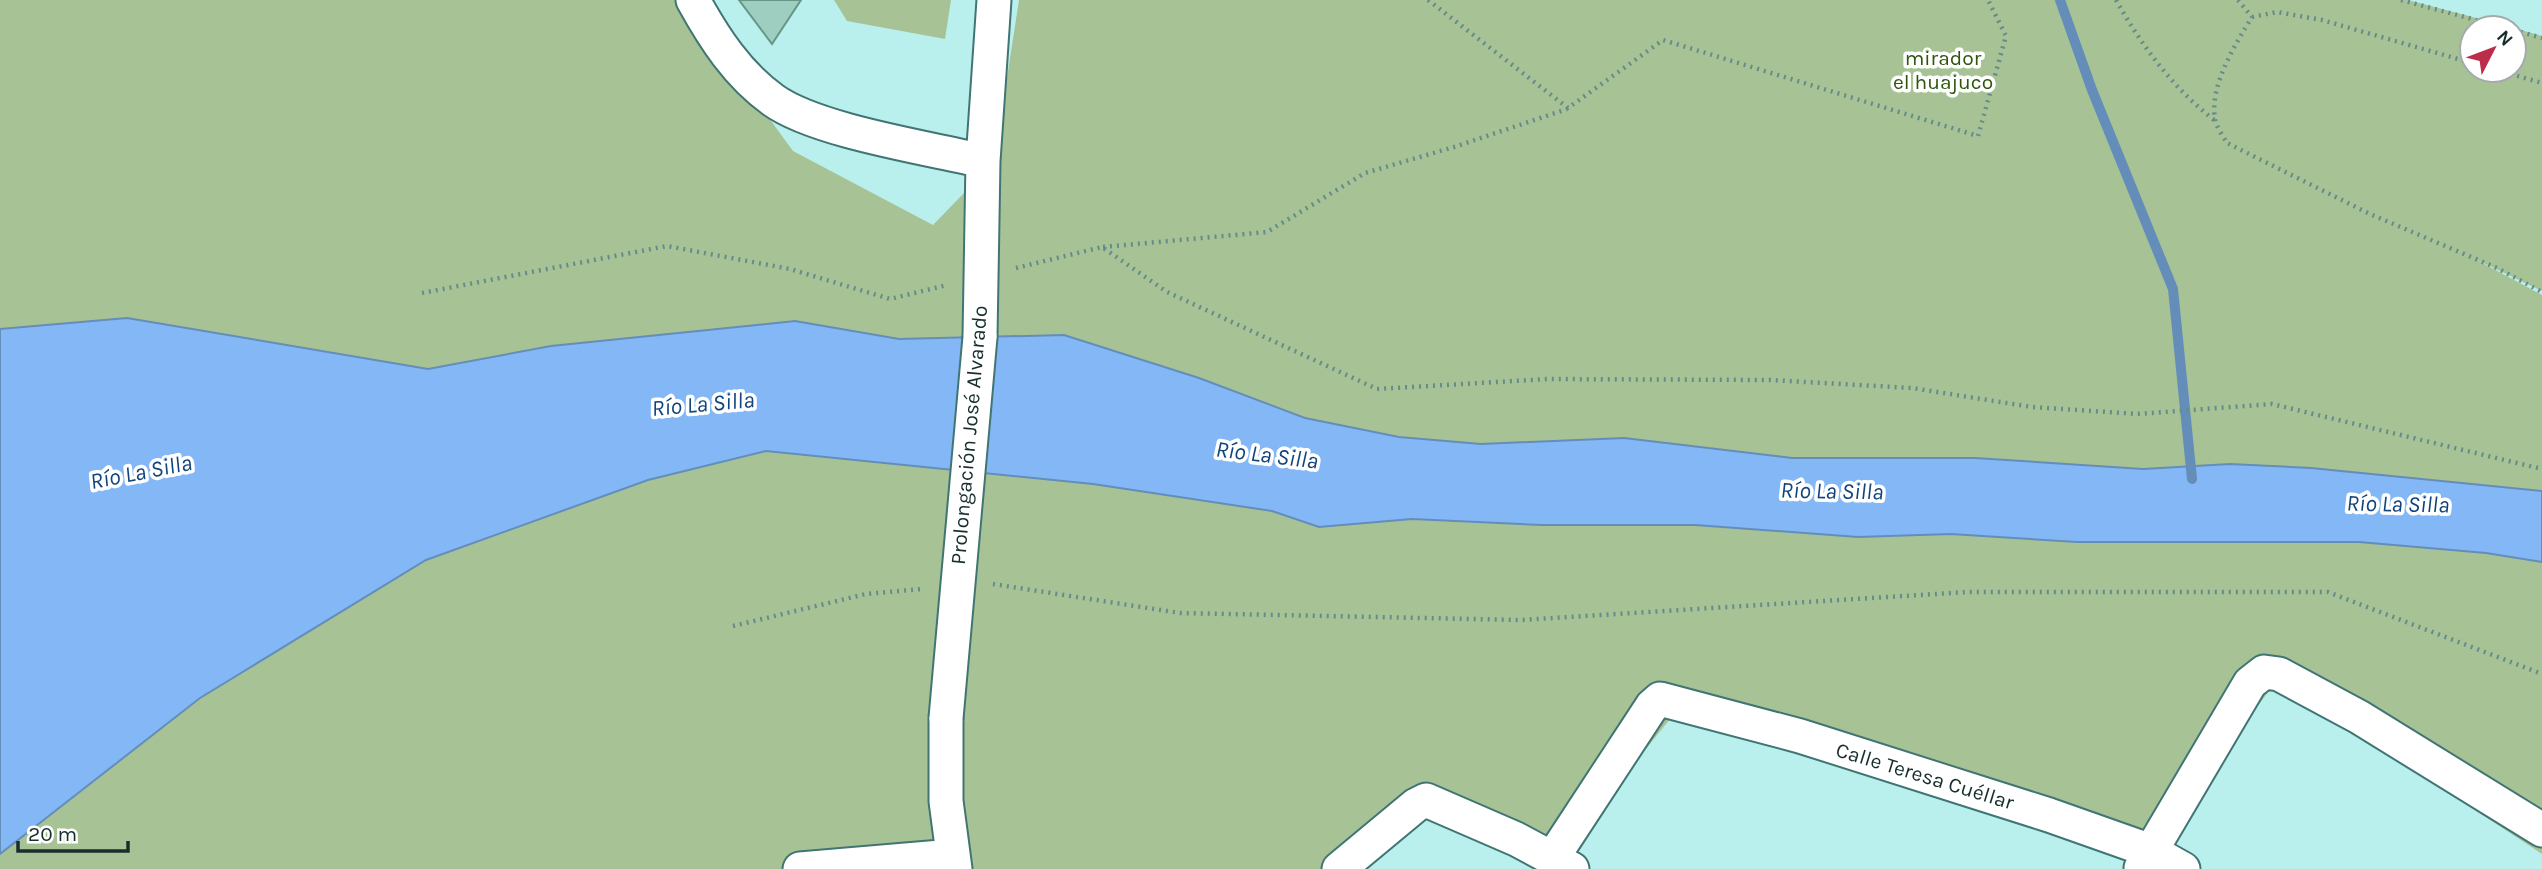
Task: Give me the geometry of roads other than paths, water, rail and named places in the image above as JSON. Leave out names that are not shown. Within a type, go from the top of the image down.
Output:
[{"type":"street","points":[[693,0],[732,62],[775,102],[825,123],[984,161]]},
{"type":"street","name":"Prolongación José Alvarado","points":[[954,862],[946,801],[946,718],[979,337],[984,161],[995,0]]},
{"type":"street","points":[[2146,860],[2250,683],[2264,672],[2279,674],[2358,717],[2542,830]]},
{"type":"street","name":"Calle Teresa Cuéllar","points":[[1562,863],[1652,706],[1660,699],[1800,736],[2049,815],[2146,860],[2183,869]]},
{"type":"street","points":[[1339,869],[1421,802],[1432,801],[1562,863]]},
{"type":"street","points":[[800,869],[954,862]]},
{"type":"water","name":"Río La Silla","points":[[127,318],[428,369],[551,346],[795,321],[899,339],[1064,335],[1199,378],[1305,418],[1399,437],[1481,444],[1624,438],[1792,458],[1975,458],[2143,469],[2230,464],[2311,468],[2542,491],[2542,562],[2486,553],[2359,542],[2077,542],[1951,534],[1858,537],[1695,525],[1541,525],[1412,519],[1319,527],[1272,511],[1093,484],[766,451],[648,480],[426,560],[200,698],[0,854],[0,329]]},
{"type":"waterway","points":[[2060,0],[2092,90],[2173,289],[2192,479]]},
{"type":"park label","name":"mirador el huajuco","points":[[1943,70]]}]
